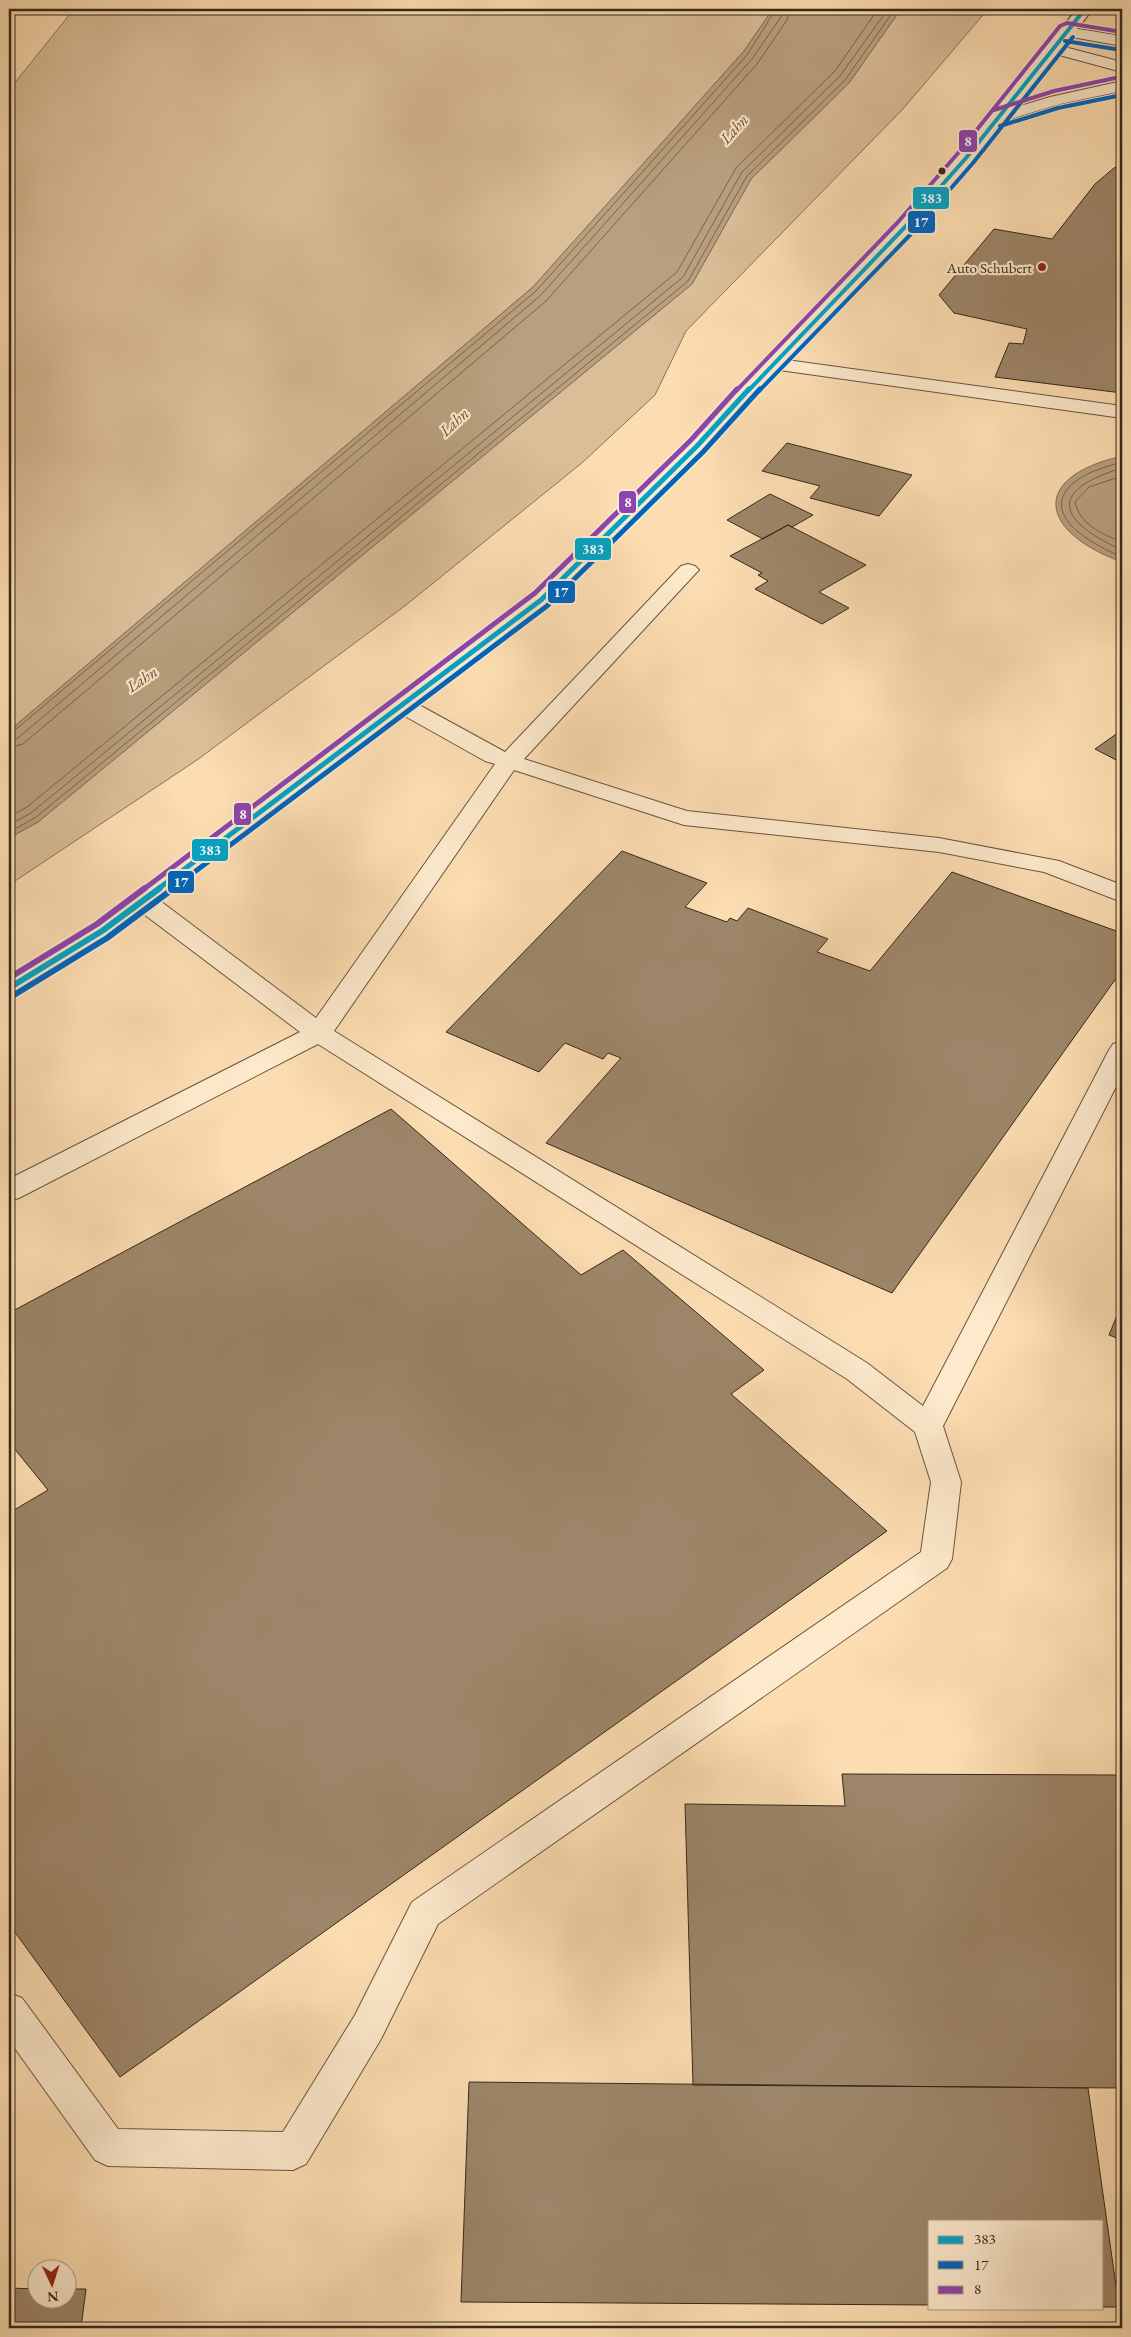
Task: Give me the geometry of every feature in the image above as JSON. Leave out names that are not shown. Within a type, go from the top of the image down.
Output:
[{"type":"main road","points":[[9,988],[102,931],[541,600],[697,446],[772,364],[904,228],[966,158],[1085,9]]},
{"type":"main road","points":[[1066,32],[1122,41]]},
{"type":"main road","points":[[1053,49],[1122,67]]},
{"type":"main road","points":[[997,118],[1056,100],[1122,86]]},
{"type":"main road","points":[[772,364],[1122,412]]},
{"type":"main road","points":[[9,1192],[319,1033],[509,761],[688,570]]},
{"type":"main road","points":[[402,705],[493,756],[684,818],[939,844],[1050,866],[1122,894]]},
{"type":"main road","points":[[9,2010],[108,2147],[293,2151],[368,2027],[425,1913],[936,1559],[946,1482],[928,1426],[858,1371],[319,1033],[142,900]]},
{"type":"main road","points":[[928,1426],[1122,1050]]},
{"type":"shaded area","points":[[74,9],[773,9],[744,51],[533,287],[9,731],[9,90]]},
{"type":"shaded area","points":[[901,9],[988,9],[902,110],[686,331],[655,395],[583,462],[406,605],[197,760],[9,885],[9,838],[38,822],[692,284],[751,179],[849,83]]},
{"type":"water","name":"Lahn","points":[[773,9],[901,9],[849,83],[751,179],[692,284],[38,822],[9,838],[9,731],[533,287],[744,51]]},
{"type":"water","points":[[1122,456],[1122,562],[1095,550],[1074,536],[1061,522],[1056,506],[1059,492],[1071,478],[1091,466]]},
{"type":"building","name":"Auto Schubert","points":[[1122,164],[1122,393],[995,377],[1009,343],[1023,344],[1027,329],[954,313],[939,295],[994,229],[1052,239],[1095,184],[1114,168]]},
{"type":"building","points":[[787,443],[912,475],[879,516],[810,498],[820,486],[762,471]]},
{"type":"building","points":[[770,494],[813,515],[792,527],[788,525],[763,539],[727,520]]},
{"type":"building","points":[[788,525],[866,565],[819,592],[849,608],[822,624],[755,589],[768,581],[758,575],[762,573],[730,556]]},
{"type":"building","points":[[1122,730],[1122,763],[1095,749]]},
{"type":"building","points":[[622,851],[707,883],[685,907],[727,922],[730,918],[737,921],[748,908],[828,939],[817,952],[870,971],[952,872],[1122,933],[1122,970],[892,1293],[546,1143],[621,1058],[608,1053],[603,1059],[565,1043],[539,1072],[446,1032]]},
{"type":"building","points":[[391,1109],[581,1275],[623,1250],[764,1370],[731,1394],[887,1531],[120,2077],[9,1924],[9,1513],[48,1490],[9,1442],[9,1313]]},
{"type":"building","points":[[1122,1303],[1122,1340],[1109,1335]]},
{"type":"building","points":[[842,1774],[1122,1775],[1122,2088],[693,2085],[685,1804],[845,1806]]},
{"type":"building","points":[[469,2082],[1088,2088],[1119,2307],[1104,2307],[1104,2220],[928,2220],[928,2305],[461,2302]]},
{"type":"building","points":[[9,2288],[28,2289],[28,2310],[78,2310],[78,2289],[86,2289],[81,2328],[9,2328]]},
{"type":"transit line","name":"383","points":[[9,988],[102,931],[541,600],[697,446],[772,364],[904,228],[966,158],[1085,9]]},
{"type":"transit line","name":"8","points":[[9,978],[97,924],[535,593],[691,440],[766,358],[898,222],[959,152],[1060,26],[1067,23],[1122,32]]},
{"type":"transit line","name":"17","points":[[14,995],[107,938],[547,606],[703,452],[778,370],[911,234],[973,163],[1073,37]]},
{"type":"transit line","name":"17","points":[[1065,41],[1121,50]]},
{"type":"transit line","name":"8","points":[[994,110],[1054,91],[1120,77]]},
{"type":"transit line","name":"17","points":[[1000,126],[1058,108],[1122,95]]},
{"type":"place","name":"Auto Schubert","points":[[1042,267]]}]
